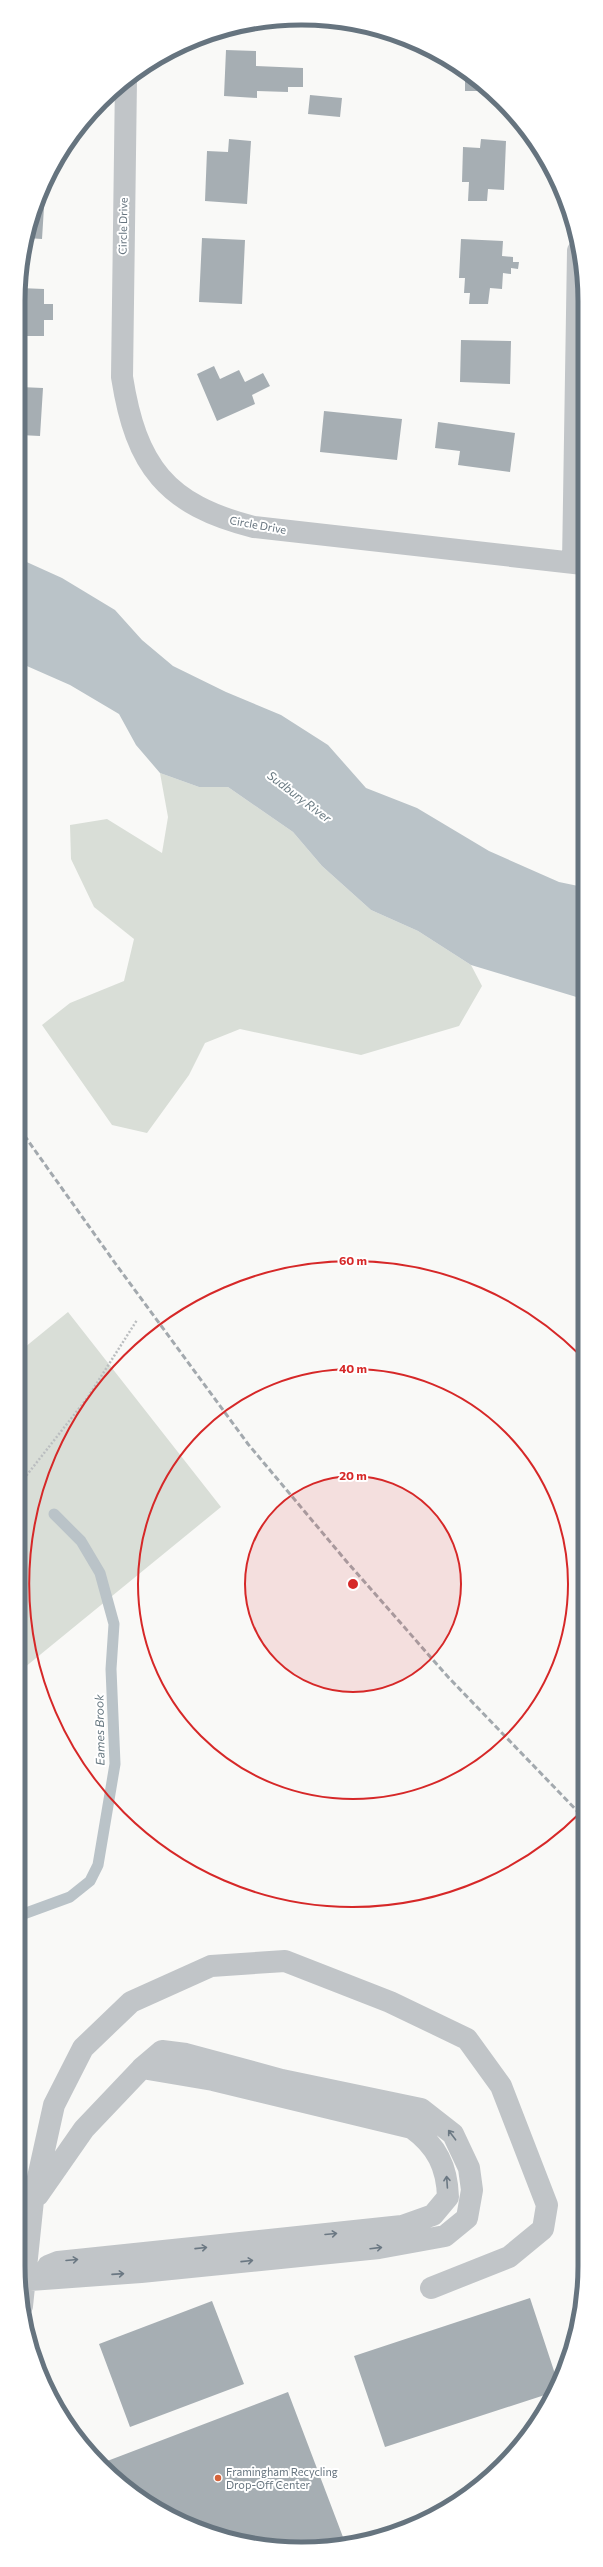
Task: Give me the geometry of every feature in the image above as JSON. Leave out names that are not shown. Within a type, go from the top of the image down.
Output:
[{"type":"street","name":"Circle Drive","points":[[126,88],[122,377],[126,408],[137,439],[151,466],[168,487],[193,505],[222,519],[254,527],[578,564]]},
{"type":"street","points":[[578,302],[578,564]]},
{"type":"street","points":[[27,2295],[33,2280],[33,2203],[54,2105],[83,2048],[131,2002],[211,1966],[285,1961],[390,2002],[467,2040],[501,2086],[547,2205],[543,2229],[510,2257],[431,2288]]},
{"type":"street","points":[[33,2203],[84,2129],[142,2068],[162,2051],[186,2054],[282,2080],[420,2109],[453,2134],[469,2168],[472,2190],[467,2218],[445,2236],[378,2248],[141,2272],[33,2280]]},
{"type":"path","points":[[25,1477],[88,1397],[137,1320]]},
{"type":"shaded area","points":[[160,773],[199,787],[228,787],[293,832],[322,866],[371,910],[418,931],[471,965],[482,986],[459,1026],[361,1055],[240,1029],[205,1043],[189,1075],[147,1133],[112,1125],[42,1025],[70,1003],[124,981],[134,939],[94,907],[71,859],[70,825],[107,819],[162,853],[168,817]]},
{"type":"shaded area","points":[[68,1312],[221,1507],[25,1667],[25,1347]]},
{"type":"water","name":"Sudbury River","points":[[25,561],[62,578],[115,610],[142,640],[173,666],[226,692],[281,715],[328,745],[366,788],[417,808],[489,851],[559,882],[578,886],[578,997],[471,965],[418,931],[371,910],[322,866],[293,832],[228,787],[199,787],[160,773],[136,745],[119,714],[70,685],[25,665]]},
{"type":"building","points":[[226,50],[256,51],[256,66],[303,68],[303,87],[288,87],[288,92],[257,91],[257,98],[224,96]]},
{"type":"building","points":[[465,79],[480,91],[465,91]]},
{"type":"building","points":[[310,95],[342,98],[340,117],[308,114]]},
{"type":"building","points":[[229,139],[251,141],[247,204],[205,201],[207,151],[228,152]]},
{"type":"building","points":[[481,139],[506,141],[504,190],[488,189],[487,201],[468,201],[469,182],[462,182],[463,147],[480,148]]},
{"type":"building","points":[[44,201],[42,239],[32,238]]},
{"type":"building","points":[[202,238],[245,240],[242,304],[199,302]]},
{"type":"building","points":[[461,239],[503,241],[502,256],[513,257],[513,262],[519,262],[518,269],[511,268],[511,274],[503,273],[502,289],[490,288],[488,304],[469,304],[470,293],[464,293],[465,278],[459,278]]},
{"type":"building","points":[[26,288],[44,289],[44,304],[53,304],[53,320],[44,320],[44,336],[25,336]]},
{"type":"building","points":[[461,340],[511,341],[510,384],[460,382]]},
{"type":"building","points":[[214,366],[220,379],[239,370],[245,382],[263,373],[270,386],[252,395],[255,404],[217,421],[197,374]]},
{"type":"building","points":[[25,387],[43,388],[40,436],[25,435]]},
{"type":"building","points":[[324,411],[402,419],[397,460],[320,452]]},
{"type":"building","points":[[438,422],[515,433],[510,472],[458,465],[460,451],[435,448]]},
{"type":"building","points":[[530,2298],[555,2375],[546,2395],[385,2447],[354,2356]]},
{"type":"building","points":[[212,2301],[244,2384],[130,2427],[99,2344]]},
{"type":"building","name":"Framingham Recycling Drop-Off Center","points":[[288,2392],[344,2539],[302,2542],[283,2541],[265,2540],[230,2533],[196,2521],[163,2505],[133,2485],[106,2461]]},
{"type":"waterway","name":"Eames Brook","points":[[25,1913],[70,1897],[90,1881],[98,1865],[115,1764],[111,1669],[114,1624],[100,1573],[81,1541],[54,1514]]},
{"type":"railway","points":[[25,1136],[115,1263],[248,1444],[347,1562],[449,1678],[578,1812]]},
{"type":"place","name":"Framingham Recycling Drop-Off Center","points":[[218,2478]]}]
